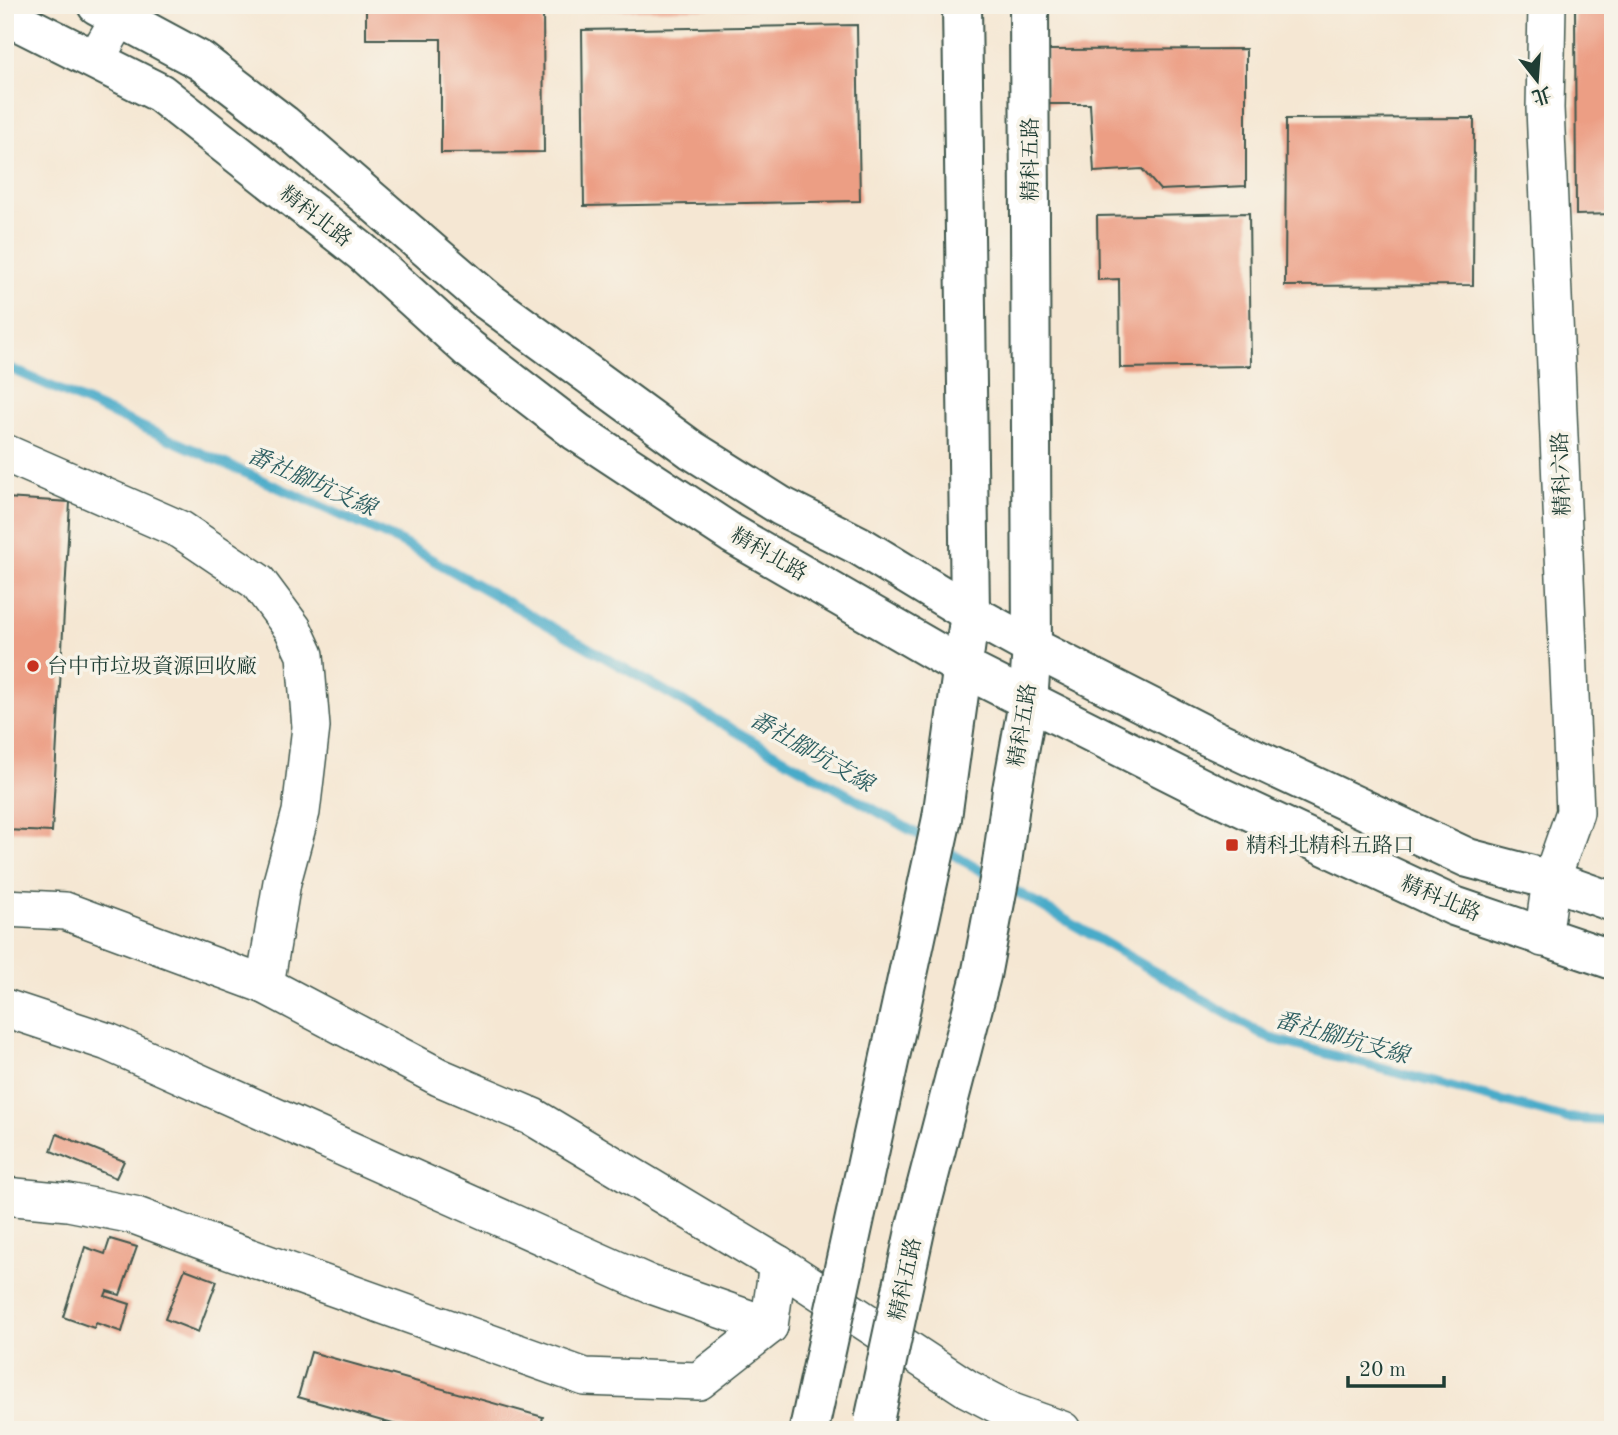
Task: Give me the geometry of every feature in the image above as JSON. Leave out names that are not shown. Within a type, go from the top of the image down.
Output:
[{"type":"street","points":[[809,1429],[942,818],[970,613],[962,5]]},
{"type":"street","name":"精科五路","points":[[873,1425],[916,1226],[981,976],[1028,702],[1032,647],[1029,5]]},
{"type":"street","name":"精科六路","points":[[1543,938],[1550,880],[1575,812],[1545,108],[1547,5]]},
{"type":"street","points":[[95,60],[115,10],[201,61],[283,124],[488,301],[692,450],[781,506],[860,547],[970,613],[1209,737],[1468,858],[1550,880],[1613,902]]},
{"type":"street","name":"精科北路","points":[[5,15],[170,100],[362,252],[469,349],[577,432],[732,534],[962,667],[1212,793],[1454,906],[1613,960]]},
{"type":"street","points":[[5,453],[181,530],[258,582],[293,629],[304,655],[311,727],[300,811],[282,882],[265,985]]},
{"type":"street","points":[[5,908],[65,911],[265,985],[439,1077],[533,1117],[778,1264],[968,1389],[1012,1412],[1062,1430]]},
{"type":"street","points":[[5,1008],[108,1042],[649,1284],[769,1326]]},
{"type":"street","points":[[5,1196],[68,1202],[135,1214],[584,1377],[699,1381],[769,1326],[778,1264]]},
{"type":"building","points":[[366,5],[543,5],[544,152],[441,153],[441,39],[366,39]]},
{"type":"building","points":[[568,5],[759,5],[759,8],[568,11]]},
{"type":"building","points":[[1575,5],[1613,5],[1613,214],[1576,215]]},
{"type":"building","points":[[857,25],[860,201],[584,206],[582,30]]},
{"type":"building","points":[[1246,49],[1246,186],[1160,190],[1142,169],[1094,172],[1090,104],[1046,104],[1047,50]]},
{"type":"building","points":[[1474,118],[1473,285],[1285,286],[1286,119]]},
{"type":"building","points":[[1249,213],[1251,366],[1120,368],[1119,279],[1098,280],[1097,216]]},
{"type":"building","name":"台中市垃圾資源回收廠","points":[[5,498],[70,502],[52,832],[5,830]]},
{"type":"building","points":[[57,1134],[124,1161],[116,1178],[51,1151]]},
{"type":"building","points":[[110,1239],[137,1247],[120,1295],[107,1291],[105,1296],[130,1304],[122,1332],[96,1323],[94,1328],[63,1317],[85,1247],[105,1254]]},
{"type":"building","points":[[185,1269],[217,1281],[198,1332],[165,1319]]},
{"type":"building","points":[[311,1352],[543,1417],[540,1430],[414,1430],[298,1397]]},
{"type":"waterway","name":"番社腳坑支線","points":[[5,366],[401,542],[928,840]]},
{"type":"waterway","name":"番社腳坑支線","points":[[944,849],[991,877]]},
{"type":"waterway","name":"番社腳坑支線","points":[[1007,886],[1269,1038],[1565,1118],[1613,1121]]},
{"type":"place","name":"台中市垃圾資源回收廠","points":[[33,666]]},
{"type":"place","name":"精科北精科五路口","points":[[1232,845]]}]
